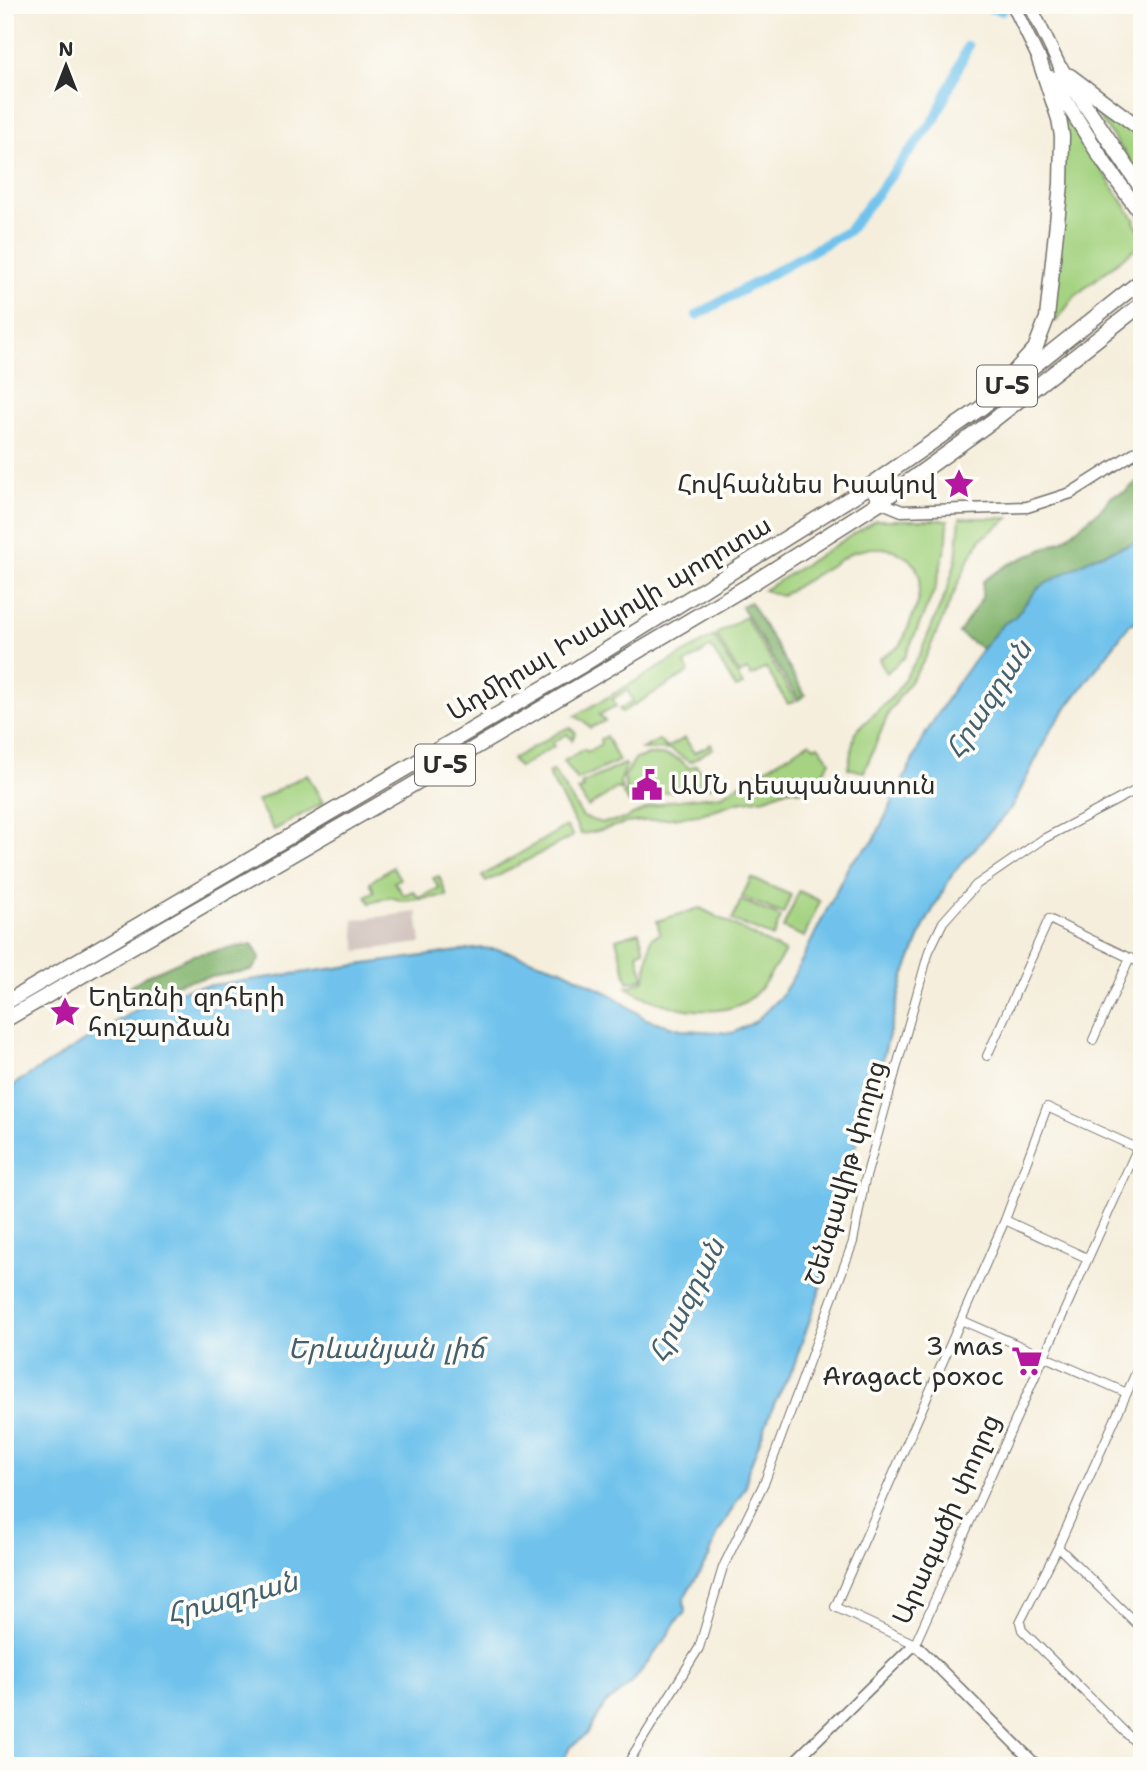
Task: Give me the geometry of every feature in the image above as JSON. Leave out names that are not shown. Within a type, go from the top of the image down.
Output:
[{"type":"highway","points":[[1039,60],[1105,164],[1142,215]]},
{"type":"highway","points":[[981,408],[1035,349],[1047,318],[1063,153],[1059,120],[1039,60]]},
{"type":"highway","points":[[1061,69],[1142,130]]},
{"type":"highway","points":[[1061,69],[1142,189]]},
{"type":"highway","name":"Ադմիրալ Իսակովի պողոտա","points":[[5,1003],[579,667],[869,487],[981,408],[1142,280]]},
{"type":"highway","name":"Ադմիրալ Իսակովի պողոտա","points":[[5,1020],[419,781],[751,584],[880,502],[991,422],[1142,304]]},
{"type":"main road","points":[[1013,5],[1039,60]]},
{"type":"main road","points":[[1032,8],[1061,69]]},
{"type":"street","points":[[1019,18],[1032,8]]},
{"type":"street","points":[[869,487],[880,502],[902,511],[1027,507],[1071,493],[1142,448]]},
{"type":"street","name":"Շենգավիթ փողոց","points":[[626,1766],[699,1648],[723,1567],[765,1481],[853,1242],[864,1184],[929,951],[943,922],[976,885],[1043,839],[1142,787]]},
{"type":"street","points":[[987,1056],[1049,919],[1142,964]]},
{"type":"street","points":[[1093,1040],[1130,958]]},
{"type":"street","points":[[1037,1766],[915,1644],[835,1607],[1005,1220],[1047,1107],[1137,1149]]},
{"type":"street","name":"Արագածի փողոց","points":[[790,1766],[915,1644],[1142,1138]]},
{"type":"street","points":[[1005,1220],[1087,1258]]},
{"type":"street","points":[[961,1320],[1127,1393]]},
{"type":"street","points":[[1142,1359],[1058,1547],[1020,1622],[1022,1630],[1142,1749]]},
{"type":"street","points":[[1058,1547],[1142,1629]]},
{"type":"shaded area","points":[[417,912],[421,943],[357,951],[353,920]]},
{"type":"green space","points":[[1096,105],[1142,137],[1142,177],[1093,109]]},
{"type":"green space","points":[[1069,121],[1135,220],[1142,233],[1142,243],[1076,295],[1056,321],[1052,320],[1064,122]]},
{"type":"green space","points":[[1142,477],[1142,540],[1094,557],[1038,588],[1014,618],[1003,624],[982,649],[959,633],[982,598],[983,581],[1007,565],[1062,541],[1102,508],[1111,496],[1125,492]]},
{"type":"green space","points":[[960,518],[1009,518],[981,539],[969,559],[924,661],[889,712],[864,772],[848,768],[855,732],[894,695],[920,654],[947,590],[956,560]]},
{"type":"green space","points":[[876,520],[948,520],[947,540],[935,589],[905,657],[886,673],[879,659],[901,645],[918,603],[920,578],[909,559],[893,550],[871,548],[853,552],[781,596],[764,590]]},
{"type":"green space","points":[[750,602],[805,695],[798,700],[741,606]]},
{"type":"green space","points":[[745,617],[795,701],[788,704],[766,668],[751,676],[747,670],[739,674],[716,634]]},
{"type":"green space","points":[[714,636],[743,685],[736,688],[711,647],[685,664],[689,672],[622,712],[619,709],[633,701],[627,690],[613,699],[616,706],[599,715],[605,721],[590,728],[575,716]]},
{"type":"green space","points":[[571,728],[576,733],[572,740],[567,734],[552,743],[554,746],[519,768],[512,759],[565,729]]},
{"type":"green space","points":[[606,736],[619,761],[577,780],[564,761],[584,749],[587,752],[601,744],[600,740]]},
{"type":"green space","points":[[685,738],[694,753],[711,744],[713,748],[690,762],[671,750],[642,749],[659,740],[666,748]]},
{"type":"green space","points":[[810,742],[814,747],[818,745],[830,761],[816,783],[801,791],[789,789],[766,798],[738,802],[698,815],[626,823],[581,834],[548,773],[553,770],[583,817],[602,823],[625,819],[671,801],[722,795]]},
{"type":"green space","points":[[648,755],[670,756],[689,768],[696,765],[713,786],[652,794],[630,804],[623,794],[626,791],[624,777],[635,759]]},
{"type":"green space","points":[[624,764],[626,766],[620,782],[622,790],[617,788],[588,807],[578,790],[583,788],[581,784]]},
{"type":"green space","points":[[307,774],[323,803],[274,830],[257,801]]},
{"type":"green space","points":[[566,826],[573,836],[486,882],[482,876]]},
{"type":"green space","points":[[393,867],[400,879],[394,882],[404,895],[413,891],[419,898],[439,888],[433,878],[439,876],[447,896],[403,901],[390,897],[370,903],[366,896],[374,891],[370,882]]},
{"type":"green space","points":[[751,878],[791,895],[783,914],[742,897]]},
{"type":"green space","points":[[799,891],[820,901],[804,937],[783,928]]},
{"type":"green space","points":[[741,900],[781,917],[773,937],[732,920]]},
{"type":"green space","points":[[700,908],[785,952],[758,991],[740,1004],[708,1011],[690,1010],[654,1001],[627,987],[645,980],[651,938],[660,934],[657,921]]},
{"type":"green space","points":[[639,932],[644,950],[637,953],[644,978],[628,982],[616,939]]},
{"type":"green space","points":[[252,944],[260,958],[252,970],[182,982],[129,1001],[121,992],[146,976],[193,955]]},
{"type":"water","name":"Երևանյան լիճ","points":[[1142,540],[1142,619],[1130,624],[1051,729],[1012,807],[953,873],[925,924],[904,976],[873,1097],[851,1158],[827,1270],[793,1368],[775,1402],[748,1471],[746,1486],[684,1598],[685,1614],[678,1619],[631,1684],[605,1704],[587,1734],[570,1748],[563,1766],[5,1766],[5,1094],[16,1083],[159,996],[191,988],[481,948],[501,950],[561,969],[612,995],[646,1019],[684,1030],[733,1033],[756,1021],[782,995],[850,863],[873,842],[926,733],[982,649],[1003,624],[1014,618],[1038,588],[1094,557]]},
{"type":"waterway","points":[[980,5],[1002,11]]},
{"type":"waterway","points":[[697,315],[848,231],[935,119],[968,46]]},
{"type":"waterway","points":[[864,781],[894,800]]},
{"type":"place","name":"Հովհաննես Իսակով","points":[[959,484]]},
{"type":"place","name":"ԱՄՆ դեսպանատուն","points":[[647,785]]},
{"type":"place","name":"Եղեռնի զոհերի հուշարձան","points":[[65,1012]]},
{"type":"place","name":"3 mas Aragact poxoc","points":[[1027,1361]]},
{"type":"water label","name":"Հրազդան","points":[[988,699]]},
{"type":"water label","name":"Հրազդան","points":[[686,1300]]},
{"type":"water label","name":"Հրազդան","points":[[232,1597]]}]
